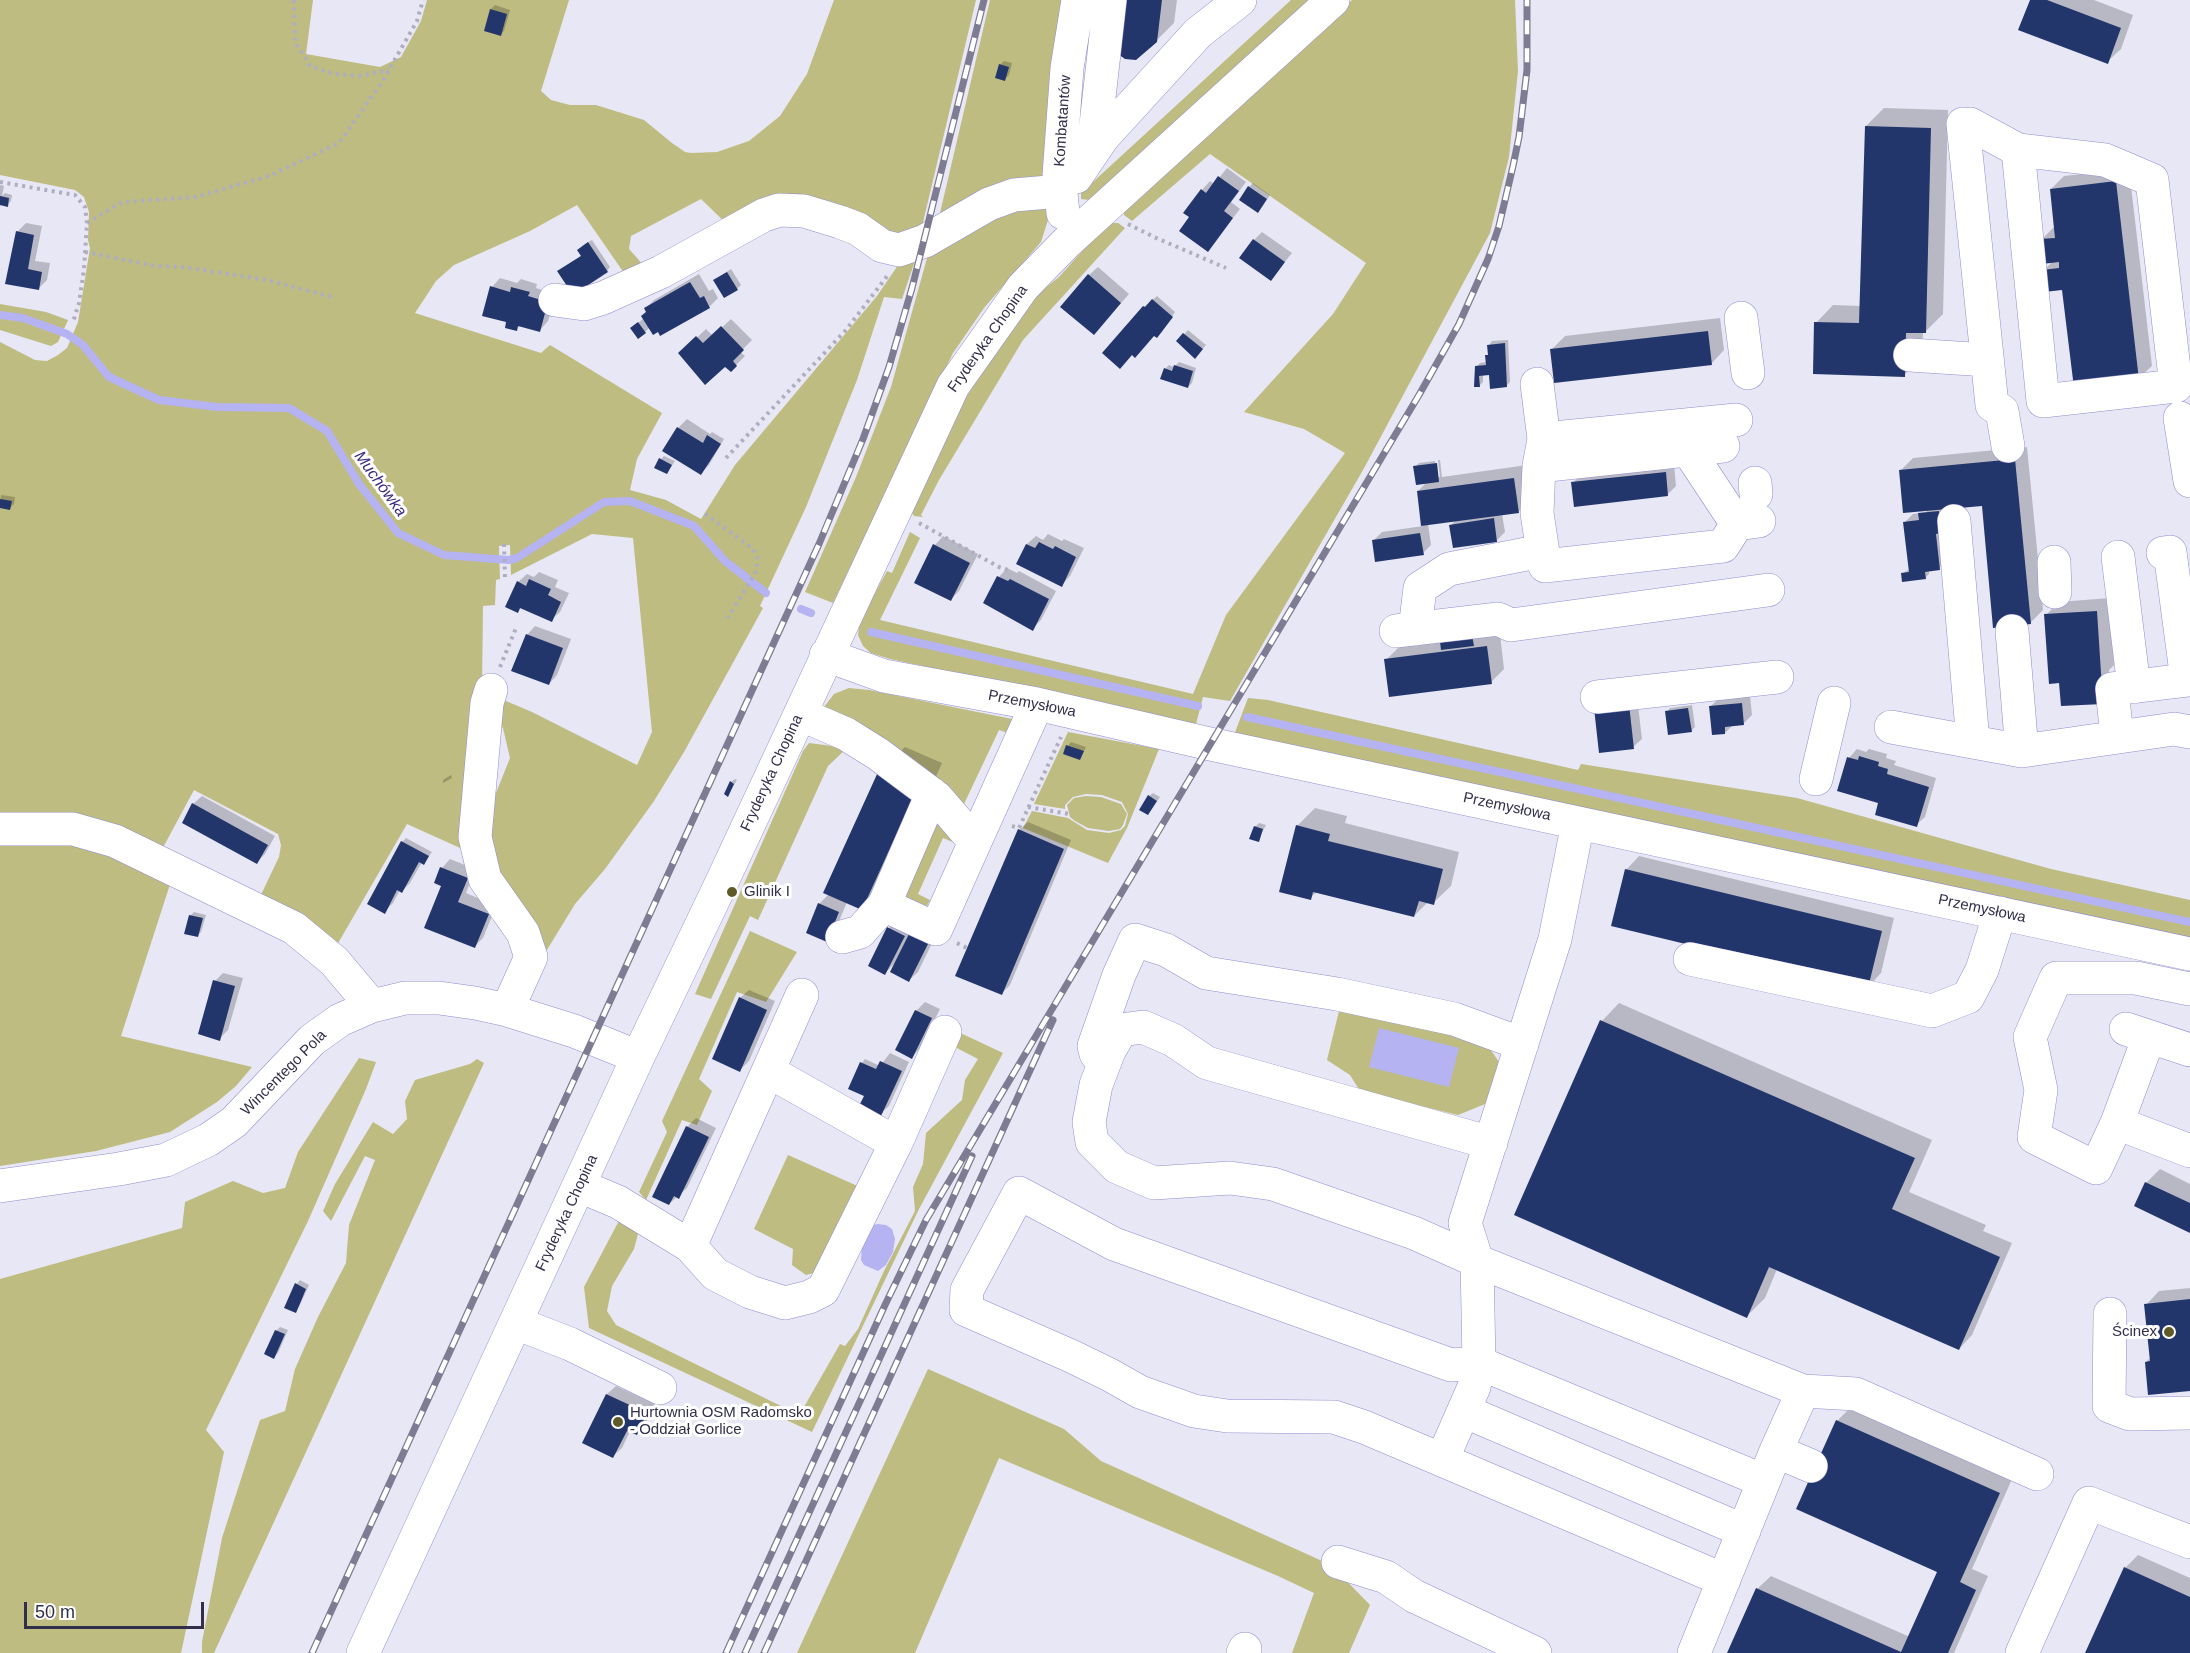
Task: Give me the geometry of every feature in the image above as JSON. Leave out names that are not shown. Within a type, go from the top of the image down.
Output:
[{"type":"street","name":"Kombatantów","points":[[1066,242],[1077,173],[1059,175],[1067,68],[1078,0]]},
{"type":"street","points":[[1077,173],[1110,0]]},
{"type":"street","points":[[555,300],[584,304],[603,298],[661,272],[764,215],[779,210],[804,211],[826,217],[858,229],[882,246],[890,249],[907,249],[989,204],[1077,173],[1103,138],[1198,33],[1240,0]]},
{"type":"street","name":"Fryderyka Chopina","points":[[363,1653],[638,1057],[953,386],[1023,287],[1066,242],[1333,0]]},
{"type":"street","points":[[2008,446],[2002,411],[1992,405],[1966,124],[2018,150],[2105,160],[2152,180],[2176,386],[2043,401],[2018,150]]},
{"type":"street","points":[[1741,318],[1748,373]]},
{"type":"street","points":[[1922,364],[1987,360]]},
{"type":"street","points":[[1537,384],[1541,453],[1537,513],[1545,566],[1722,546],[1752,505],[1688,450]]},
{"type":"street","points":[[2180,418],[2190,481]]},
{"type":"street","points":[[1730,433],[1688,450],[1541,453],[1730,433]]},
{"type":"street","points":[[1954,521],[1972,742]]},
{"type":"street","points":[[1542,551],[1449,569],[1420,588],[1406,630],[1498,619],[1511,625],[1768,590]]},
{"type":"street","points":[[2117,737],[2112,689],[2187,680],[2170,552],[2163,553]]},
{"type":"street","points":[[2118,557],[2134,687]]},
{"type":"street","points":[[2012,631],[2022,751]]},
{"type":"street","name":"Przemysłowa","points":[[826,655],[884,676],[1037,704],[1221,746],[2190,954]]},
{"type":"street","points":[[1597,697],[1777,677]]},
{"type":"street","points":[[491,690],[487,703],[475,837],[485,879],[523,933],[531,957],[507,1010]]},
{"type":"street","points":[[1816,780],[1834,703]]},
{"type":"street","points":[[884,905],[936,929],[1037,704]]},
{"type":"street","points":[[800,714],[846,734],[932,794],[975,842]]},
{"type":"street","points":[[1891,727],[2022,751],[2174,729],[2190,732]]},
{"type":"street","points":[[842,937],[860,932],[884,905],[932,794]]},
{"type":"street","points":[[1442,1460],[1474,1387],[1479,1363],[1477,1261],[1465,1223],[1555,939],[1578,823]]},
{"type":"street","points":[[0,829],[73,829],[115,841],[294,928],[334,961],[372,1006]]},
{"type":"street","points":[[1690,959],[1932,1011],[1968,997],[1982,970],[2000,913]]},
{"type":"street","points":[[1102,1070],[1094,1046],[1119,975],[1135,940],[1166,950],[1206,973],[1337,994],[1454,1019],[1522,1044]]},
{"type":"street","points":[[2190,990],[2136,978],[2056,978],[2030,1037],[2041,1090],[2034,1137],[2096,1168],[2117,1123],[2138,1033],[2190,1050]]},
{"type":"street","points":[[690,1246],[802,995]]},
{"type":"street","name":"Wincentego Pola","points":[[0,1186],[166,1160],[207,1140],[234,1122],[312,1040],[340,1020],[372,1006],[405,998],[439,998],[507,1010],[574,1031],[638,1057]]},
{"type":"street","points":[[1491,1143],[1208,1063],[1173,1040],[1143,1027],[1121,1030],[1109,1051],[1096,1085],[1089,1122],[1092,1142],[1117,1167],[1154,1183],[1230,1178],[1273,1184],[1414,1233],[1477,1261],[1803,1391],[1856,1394],[2037,1474]]},
{"type":"street","points":[[580,1186],[618,1202],[690,1246],[715,1274],[750,1292],[785,1302],[823,1290],[896,1143],[945,1032]]},
{"type":"street","points":[[768,1071],[896,1143]]},
{"type":"street","points":[[2117,1123],[2190,1150]]},
{"type":"street","points":[[1724,1580],[1365,1427],[1334,1417],[1227,1416],[1194,1411],[1140,1392],[1071,1356],[966,1310],[967,1290],[1019,1193],[1114,1244],[1451,1365],[1479,1363],[1764,1481]]},
{"type":"street","points":[[2110,1314],[2109,1406],[2130,1414],[2190,1413]]},
{"type":"street","points":[[516,1323],[570,1344],[660,1388]]},
{"type":"street","points":[[1694,1653],[1776,1451],[1803,1391]]},
{"type":"street","points":[[1464,1411],[1744,1531]]},
{"type":"street","points":[[1776,1451],[1811,1466]]},
{"type":"street","points":[[2022,1653],[2089,1503],[2190,1542]]},
{"type":"street","points":[[1338,1562],[1386,1577],[1414,1596],[1535,1653]]},
{"type":"path","points":[[294,0],[295,42],[310,66],[334,74],[360,76],[389,70]]},
{"type":"path","points":[[87,222],[122,202],[196,197],[269,176],[339,143],[389,70],[417,21],[423,0]]},
{"type":"path","points":[[0,182],[75,195],[85,207],[87,222],[85,252],[73,322]]},
{"type":"path","points":[[1143,231],[1226,268]]},
{"type":"path","points":[[726,459],[846,330],[874,296],[907,249]]},
{"type":"path","points":[[85,252],[155,266],[182,267],[267,280],[332,297]]},
{"type":"path","points":[[705,514],[752,548],[757,558],[757,570],[729,618]]},
{"type":"path","points":[[939,532],[973,553],[1011,572]]},
{"type":"path","points":[[504,544],[506,579]]},
{"type":"path","points":[[491,690],[516,628]]},
{"type":"path","points":[[1029,807],[1069,814]]},
{"type":"shaded area","points":[[0,0],[313,0],[306,54],[380,67],[401,57],[421,21],[427,0],[569,0],[541,91],[551,100],[570,105],[596,105],[644,120],[672,143],[685,152],[691,153],[717,152],[749,141],[780,116],[807,74],[834,0],[976,0],[919,239],[856,224],[730,227],[701,199],[631,236],[629,249],[645,267],[624,273],[577,205],[530,231],[454,265],[436,281],[415,313],[541,353],[550,345],[662,413],[637,459],[630,490],[666,500],[701,519],[735,465],[877,296],[905,255],[918,252],[902,299],[884,297],[857,380],[806,507],[760,606],[763,608],[684,752],[654,801],[605,869],[575,904],[542,958],[497,886],[486,818],[510,758],[503,728],[491,716],[494,696],[532,712],[637,765],[652,732],[633,538],[592,534],[511,575],[510,545],[499,546],[500,579],[496,580],[495,605],[483,606],[482,688],[469,852],[407,824],[337,945],[258,901],[279,857],[281,845],[278,834],[194,790],[159,855],[0,823],[0,342],[35,360],[47,361],[67,348],[78,322],[90,248],[89,212],[84,197],[75,190],[0,175]]},
{"type":"shaded area","points":[[990,0],[1067,0],[1048,182],[936,230]]},
{"type":"shaded area","points":[[1291,0],[1314,0],[1089,200],[1081,199],[1081,188],[1094,181]]},
{"type":"shaded area","points":[[1352,0],[1515,0],[1518,71],[1509,157],[1490,233],[1363,470],[1230,701],[1203,697],[1196,724],[890,659],[871,653],[863,646],[858,635],[860,620],[887,571],[892,573],[910,532],[920,538],[880,620],[1193,694],[1226,615],[1345,453],[1304,429],[1244,412],[1333,314],[1366,263],[1210,154],[1132,221],[1124,215],[1124,209]]},
{"type":"shaded area","points":[[1048,206],[1048,220],[1041,242],[984,308],[953,353],[833,603],[805,592],[856,477],[891,387],[931,244],[977,216]]},
{"type":"shaded area","points":[[1111,223],[1118,223],[1125,228],[1023,340],[939,480],[921,515],[923,517],[914,516],[912,513],[964,401],[1002,337],[1028,302],[1059,277],[1101,230]]},
{"type":"shaded area","points":[[0,304],[46,312],[68,320],[58,342],[51,346],[0,330]]},
{"type":"shaded area","points":[[849,688],[1012,719],[1014,735],[999,730],[964,804],[824,707],[834,694]]},
{"type":"shaded area","points":[[1248,698],[1268,700],[1578,770],[1581,764],[1797,798],[2051,869],[2190,900],[2190,944],[1234,735]]},
{"type":"shaded area","points":[[1068,732],[1159,749],[1127,828],[1108,863],[1023,828],[1032,811],[1068,818],[1087,830],[1109,833],[1121,830],[1125,826],[1128,814],[1122,802],[1102,795],[1086,794],[1073,797],[1065,805],[1065,809],[1034,804]]},
{"type":"shaded area","points":[[809,743],[847,748],[828,766],[758,920],[750,916],[711,999],[695,994],[803,751]]},
{"type":"shaded area","points":[[1101,797],[1121,804],[1127,814],[1120,829],[1109,831],[1088,828],[1070,817],[1067,805],[1074,798]]},
{"type":"shaded area","points":[[935,819],[955,843],[943,838],[918,894],[930,900],[927,906],[915,901],[903,902]]},
{"type":"shaded area","points":[[37,834],[173,875],[121,1036],[252,1067],[236,1086],[217,1102],[170,1132],[96,1151],[0,1166],[0,837]]},
{"type":"shaded area","points":[[750,931],[797,952],[766,1002],[737,992],[699,1079],[712,1091],[697,1125],[682,1120],[646,1200],[639,1192],[667,1132],[662,1121]]},
{"type":"shaded area","points":[[1340,1007],[1482,1037],[1501,1065],[1490,1102],[1458,1115],[1360,1091],[1350,1075],[1327,1060]]},
{"type":"shaded area","points":[[954,1030],[1003,1053],[919,1209],[812,1432],[589,1328],[584,1287],[622,1215],[638,1234],[634,1249],[612,1286],[607,1311],[616,1325],[785,1408],[804,1407],[840,1344],[845,1346],[858,1329],[884,1271],[915,1211],[913,1187],[923,1164],[926,1133],[962,1100],[965,1080],[978,1059],[949,1044]]},
{"type":"shaded area","points":[[359,1058],[376,1062],[366,1089],[308,1221],[206,1430],[224,1452],[181,1653],[0,1653],[0,1279],[182,1228],[185,1202],[233,1181],[263,1193],[285,1188],[298,1152]]},
{"type":"shaded area","points":[[477,1059],[484,1063],[214,1653],[202,1653],[202,1642],[222,1538],[260,1420],[285,1411],[295,1369],[318,1317],[346,1263],[349,1225],[375,1160],[365,1156],[331,1221],[323,1211],[335,1184],[373,1122],[393,1134],[407,1119],[405,1101],[415,1080],[470,1064]]},
{"type":"shaded area","points":[[788,1155],[862,1188],[825,1270],[806,1275],[792,1265],[793,1249],[754,1229]]},
{"type":"shaded area","points":[[928,1369],[1064,1429],[1101,1461],[1331,1565],[1370,1605],[1349,1653],[1292,1653],[1314,1593],[999,1458],[915,1653],[797,1653]]},
{"type":"water","points":[[1379,1028],[1459,1048],[1449,1087],[1369,1067]]},
{"type":"water","points":[[878,1224],[892,1229],[895,1239],[893,1252],[886,1265],[878,1271],[864,1265],[861,1260],[862,1245],[872,1225]]},
{"type":"building","points":[[1116,0],[1162,0],[1157,42],[1136,60],[1125,59],[1118,54]]},
{"type":"building","points":[[2030,0],[2047,0],[2121,28],[2108,64],[2018,30]]},
{"type":"building","points":[[490,9],[507,14],[501,36],[484,31]]},
{"type":"building","points":[[999,64],[1009,67],[1005,81],[995,78]]},
{"type":"building","points":[[1865,126],[1931,128],[1926,333],[1906,333],[1905,377],[1813,374],[1814,322],[1859,323]]},
{"type":"building","points":[[1218,176],[1239,191],[1224,211],[1233,218],[1208,252],[1179,231],[1189,217],[1183,213],[1201,189],[1206,193]]},
{"type":"building","points":[[2116,181],[2139,380],[2074,388],[2062,290],[2044,292],[2042,270],[2059,268],[2059,262],[2042,264],[2039,239],[2055,238],[2050,189]]},
{"type":"building","points":[[1248,186],[1267,199],[1258,213],[1239,200]]},
{"type":"building","points":[[0,196],[9,198],[8,207],[0,205]]},
{"type":"building","points":[[16,231],[34,235],[28,269],[42,272],[39,290],[5,284]]},
{"type":"building","points":[[1253,239],[1285,262],[1271,281],[1239,258]]},
{"type":"building","points":[[588,242],[608,272],[573,295],[557,271],[581,256],[577,250]]},
{"type":"building","points":[[727,272],[738,290],[724,298],[713,280]]},
{"type":"building","points":[[1088,274],[1121,303],[1094,335],[1060,307]]},
{"type":"building","points":[[690,282],[700,298],[704,296],[710,308],[660,336],[658,332],[653,335],[641,316],[646,312],[644,308]]},
{"type":"building","points":[[490,286],[510,292],[511,287],[530,292],[528,296],[548,302],[540,332],[518,326],[517,331],[505,328],[506,322],[482,316]]},
{"type":"building","points":[[1152,299],[1173,317],[1157,338],[1154,336],[1135,358],[1132,355],[1120,369],[1102,353],[1143,306],[1145,307]]},
{"type":"building","points":[[638,322],[646,333],[638,339],[630,328]]},
{"type":"building","points":[[721,326],[744,350],[733,361],[737,366],[731,372],[725,367],[705,385],[678,353],[696,336],[703,343]]},
{"type":"building","points":[[1708,331],[1712,365],[1554,383],[1550,349]]},
{"type":"building","points":[[1183,333],[1203,349],[1195,359],[1176,341]]},
{"type":"building","points":[[1505,343],[1507,387],[1490,389],[1489,375],[1479,376],[1480,387],[1474,387],[1475,366],[1486,365],[1487,345]]},
{"type":"building","points":[[1174,365],[1193,371],[1188,388],[1160,379],[1164,368],[1172,371]]},
{"type":"building","points":[[677,427],[703,443],[707,435],[721,444],[701,475],[662,451]]},
{"type":"building","points":[[659,458],[672,465],[667,474],[654,468]]},
{"type":"building","points":[[2015,459],[2031,624],[1993,628],[1982,506],[1903,513],[1899,470]]},
{"type":"building","points":[[1437,463],[1439,482],[1416,485],[1413,466]]},
{"type":"building","points":[[1666,472],[1668,496],[1574,507],[1571,482]]},
{"type":"building","points":[[1514,478],[1519,513],[1421,526],[1417,491]]},
{"type":"building","points":[[0,499],[12,501],[10,510],[0,508]]},
{"type":"building","points":[[1939,511],[1941,533],[1936,534],[1940,570],[1925,572],[1926,579],[1902,582],[1901,573],[1909,572],[1903,522],[1919,520],[1918,513]]},
{"type":"building","points":[[1494,518],[1497,542],[1453,548],[1449,525]]},
{"type":"building","points":[[1420,533],[1424,555],[1375,562],[1372,540]]},
{"type":"building","points":[[1039,542],[1053,549],[1055,546],[1076,557],[1062,587],[1016,564],[1026,544],[1035,548]]},
{"type":"building","points":[[933,544],[970,563],[951,601],[914,583]]},
{"type":"building","points":[[997,576],[1008,581],[1010,579],[1049,599],[1033,631],[983,603]]},
{"type":"building","points":[[529,579],[551,589],[548,595],[561,602],[552,622],[520,608],[518,613],[505,607],[517,581],[526,586]]},
{"type":"building","points":[[2097,611],[2103,704],[2061,706],[2059,683],[2049,684],[2044,614]]},
{"type":"building","points":[[1471,629],[1474,646],[1441,650],[1439,633]]},
{"type":"building","points":[[526,634],[563,648],[549,685],[511,671]]},
{"type":"building","points":[[1487,646],[1492,684],[1389,697],[1384,659]]},
{"type":"building","points":[[1742,703],[1744,725],[1725,727],[1725,734],[1712,735],[1709,706]]},
{"type":"building","points":[[1629,704],[1634,749],[1599,753],[1594,708]]},
{"type":"building","points":[[1688,708],[1692,732],[1668,735],[1665,711]]},
{"type":"building","points":[[1066,745],[1084,751],[1080,760],[1063,754]]},
{"type":"building","points":[[1859,756],[1879,762],[1878,766],[1888,769],[1887,774],[1929,787],[1917,827],[1875,815],[1878,803],[1837,791],[1847,757],[1858,760]]},
{"type":"building","points":[[878,772],[917,789],[862,910],[823,893]]},
{"type":"building","points":[[730,781],[734,784],[728,797],[724,794]]},
{"type":"building","points":[[1148,795],[1157,801],[1148,815],[1139,810]]},
{"type":"building","points":[[192,803],[268,845],[257,864],[182,823]]},
{"type":"building","points":[[1296,825],[1330,834],[1328,841],[1443,869],[1434,905],[1419,901],[1414,917],[1313,892],[1311,900],[1279,892]]},
{"type":"building","points":[[1254,826],[1263,829],[1259,842],[1249,839]]},
{"type":"building","points":[[1018,829],[1064,849],[1002,995],[955,976]]},
{"type":"building","points":[[401,841],[429,856],[424,865],[419,862],[402,893],[397,890],[385,914],[367,904]]},
{"type":"building","points":[[440,867],[468,878],[458,902],[489,914],[475,948],[424,928],[441,886],[434,883]]},
{"type":"building","points":[[1625,869],[1882,931],[1868,988],[1611,926]]},
{"type":"building","points":[[818,903],[839,912],[827,942],[806,933]]},
{"type":"building","points":[[189,915],[203,918],[198,937],[184,934]]},
{"type":"building","points":[[887,927],[905,936],[885,975],[868,966]]},
{"type":"building","points":[[911,930],[930,940],[909,982],[890,972]]},
{"type":"building","points":[[213,980],[235,986],[220,1041],[198,1034]]},
{"type":"building","points":[[739,997],[767,1010],[740,1072],[712,1059]]},
{"type":"building","points":[[915,1010],[932,1018],[912,1059],[895,1050]]},
{"type":"building","points":[[1600,1020],[1915,1158],[1892,1209],[2000,1257],[1959,1350],[1769,1267],[1747,1318],[1514,1215]]},
{"type":"building","points":[[880,1061],[902,1071],[881,1116],[859,1106],[864,1096],[848,1089],[860,1062],[876,1069]]},
{"type":"building","points":[[686,1126],[709,1137],[679,1199],[674,1196],[669,1205],[652,1197]]},
{"type":"building","points":[[2145,1182],[2190,1203],[2190,1233],[2134,1206]]},
{"type":"building","points":[[295,1283],[306,1289],[296,1313],[284,1308]]},
{"type":"building","name":"Ścinex","points":[[2190,1299],[2190,1391],[2148,1395],[2145,1362],[2150,1361],[2144,1304]]},
{"type":"building","points":[[275,1330],[285,1334],[274,1359],[264,1354]]},
{"type":"building","name":"Hurtownia OSM Radomsko - Oddział Gorlice","points":[[606,1394],[647,1413],[637,1435],[627,1431],[613,1458],[582,1443]]},
{"type":"building","points":[[1836,1420],[2000,1493],[1960,1582],[1976,1590],[1948,1653],[1727,1653],[1756,1588],[1901,1652],[1937,1572],[1796,1509]]},
{"type":"building","points":[[2124,1567],[2190,1597],[2190,1653],[2085,1653]]},
{"type":"waterway","name":"Muchówka","points":[[0,315],[23,318],[67,334],[83,345],[109,377],[159,400],[217,407],[289,408],[327,431],[359,484],[398,533],[444,555],[509,560],[517,558],[604,502],[630,501],[694,526],[725,561],[766,593]]},
{"type":"waterway","points":[[801,609],[811,613]]},
{"type":"waterway","points":[[871,632],[1198,706]]},
{"type":"waterway","points":[[1247,717],[2190,922]]},
{"type":"railway","points":[[312,1653],[819,544],[863,439],[889,367],[912,288],[984,0]]},
{"type":"railway","points":[[726,1653],[926,1220],[1419,395],[1459,324],[1488,259],[1499,226],[1513,166],[1527,70],[1527,0]]},
{"type":"railway","points":[[764,1653],[1053,1020]]},
{"type":"railway","points":[[745,1653],[972,1156]]},
{"type":"place","name":"Glinik I","points":[[732,892]]},
{"type":"place","name":"Ścinex","points":[[2169,1332]]},
{"type":"place","name":"Hurtownia OSM Radomsko - Oddział Gorlice","points":[[618,1422]]}]
